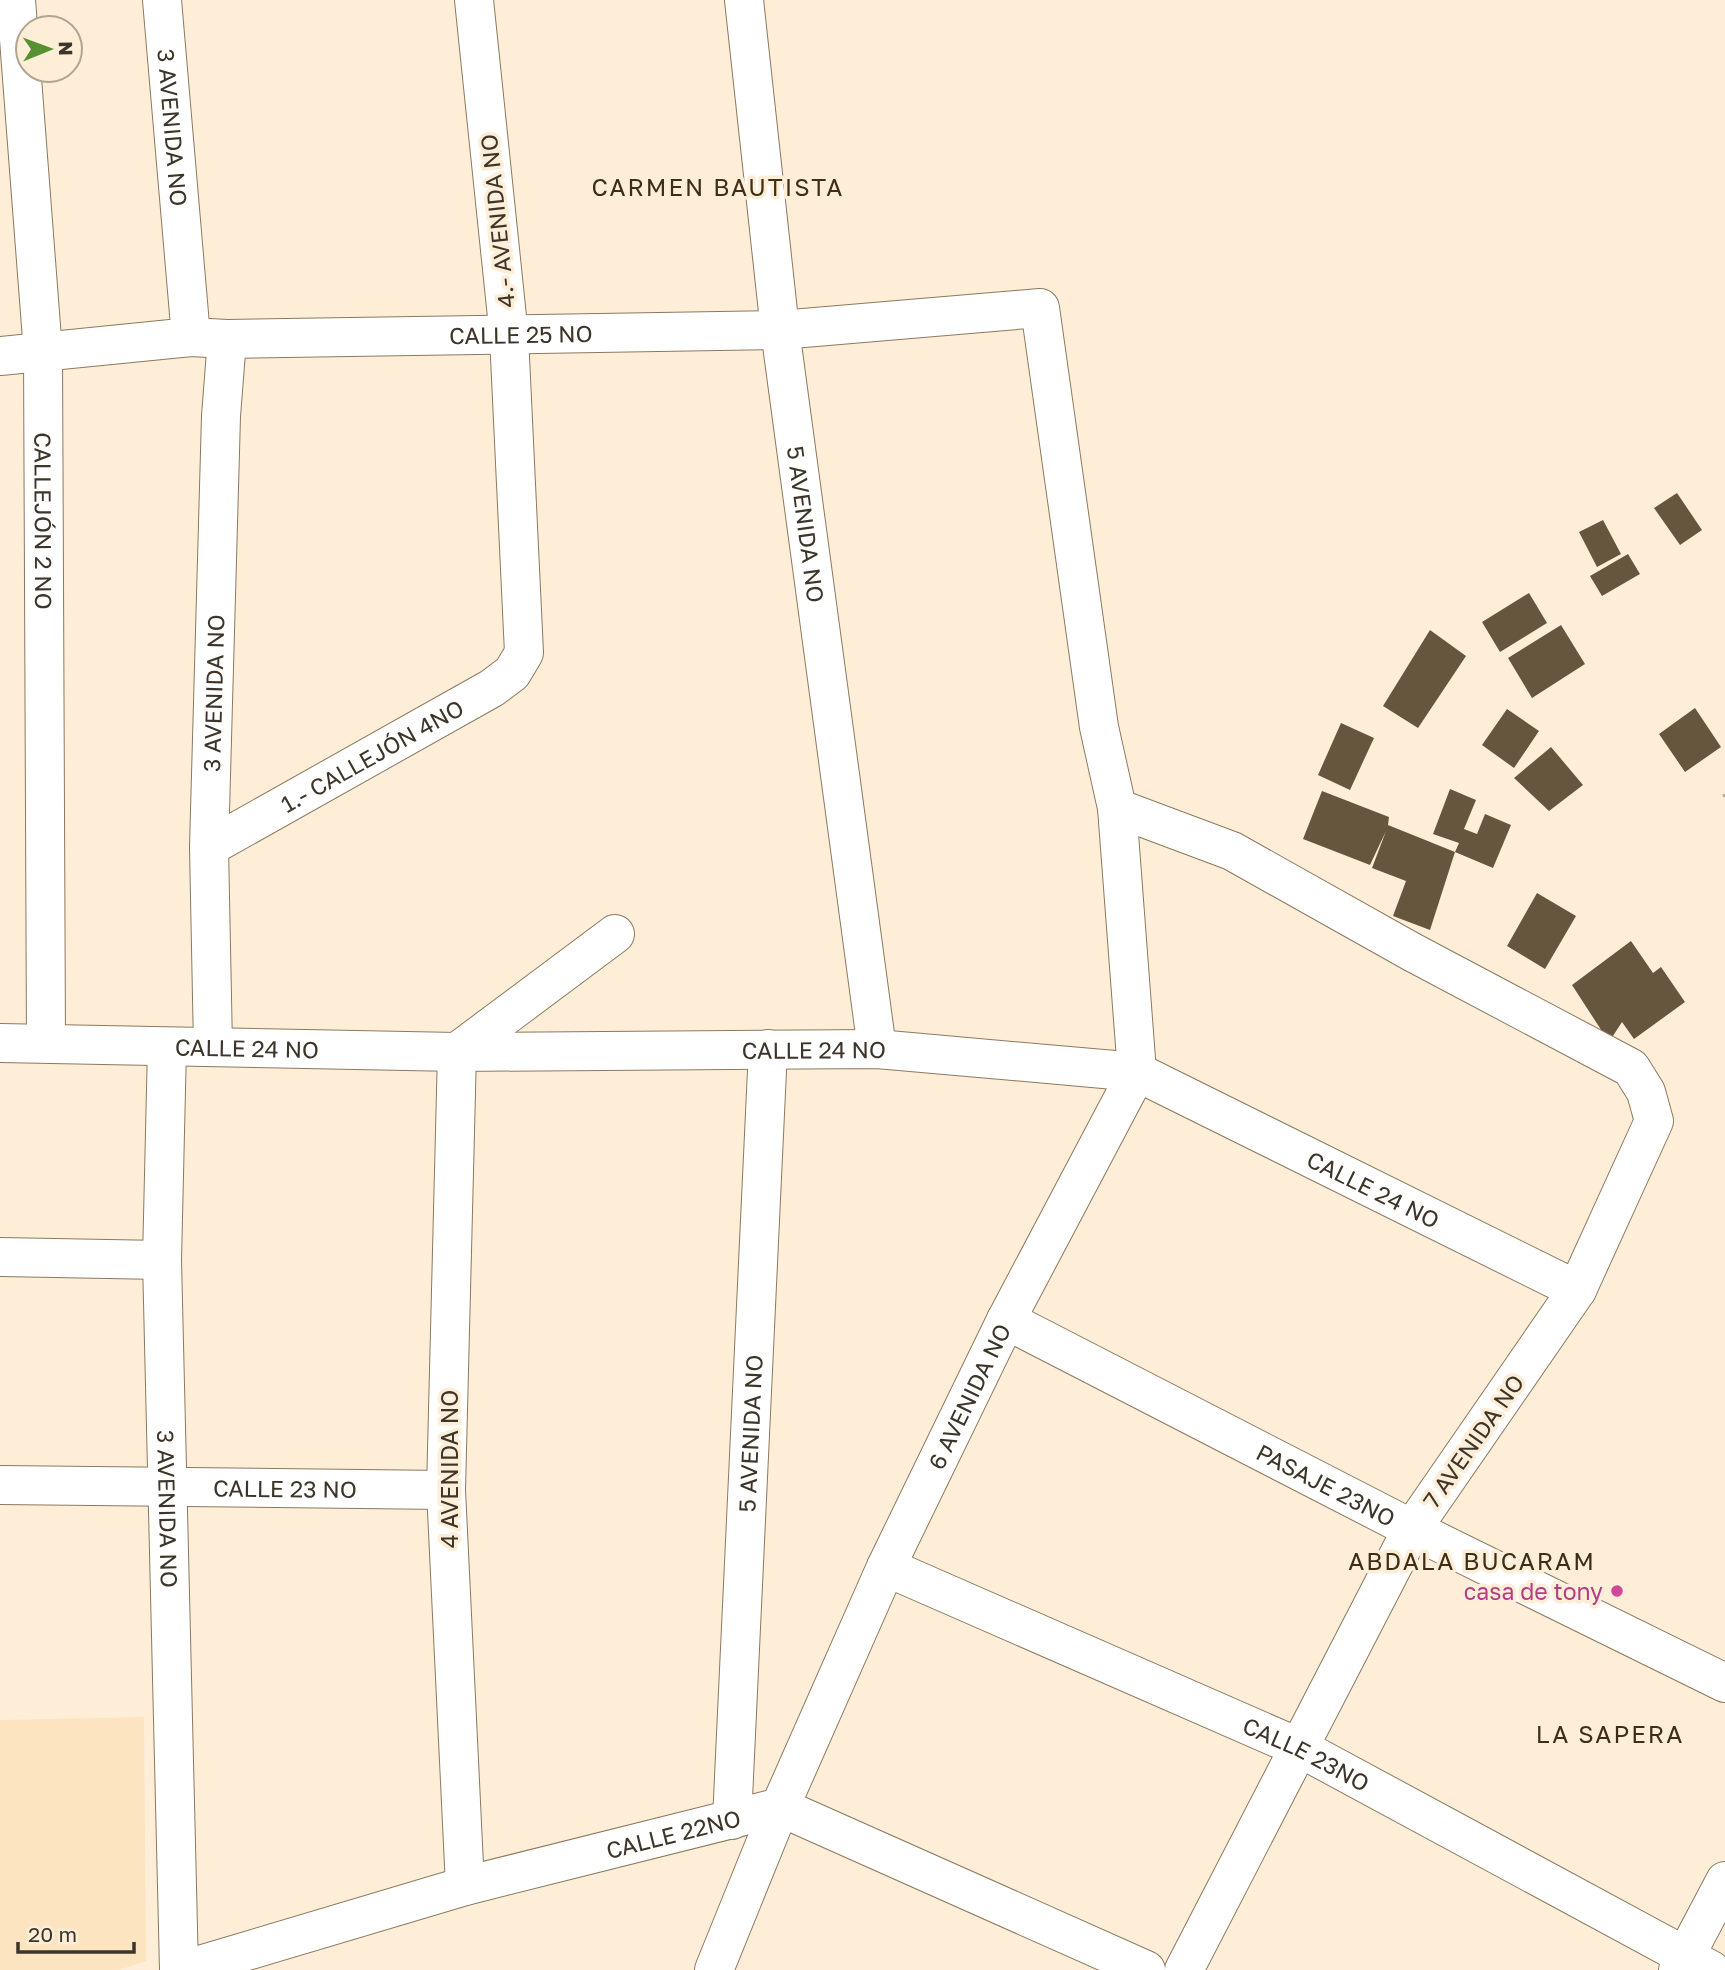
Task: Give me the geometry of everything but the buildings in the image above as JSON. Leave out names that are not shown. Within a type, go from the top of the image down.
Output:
[{"type":"street","name":"CALLEJÓN 2 NO","points":[[16,0],[43,352],[46,1043]]},
{"type":"street","name":"3 AVENIDA NO","points":[[162,0],[221,416],[209,847],[213,1047]]},
{"type":"street","name":"4.- AVENIDA NO","points":[[474,0],[509,336],[524,653]]},
{"type":"street","name":"5 AVENIDA NO","points":[[744,0],[780,330],[877,1049]]},
{"type":"street","name":"CALLE 25 NO","points":[[0,356],[209,338],[509,336],[780,330],[1040,308],[1099,727],[1117,808]]},
{"type":"street","name":"1.- CALLEJÓN 4NO","points":[[209,847],[492,688],[512,673],[524,653]]},
{"type":"street","points":[[1117,808],[1137,1072]]},
{"type":"street","name":"7 AVENIDA NO","points":[[1117,808],[1232,851],[1412,952],[1631,1068],[1646,1092],[1654,1121],[1577,1290],[1412,1529],[1184,1970]]},
{"type":"street","points":[[457,1052],[615,934]]},
{"type":"street","name":"CALLE 24 NO","points":[[0,1043],[457,1052],[877,1049],[1137,1072],[1577,1290]]},
{"type":"street","name":"3 AVENIDA NO","points":[[167,1047],[162,1261],[181,1970]]},
{"type":"street","name":"5 AVENIDA NO","points":[[732,1820],[768,1049]]},
{"type":"street","name":"4 AVENIDA NO","points":[[457,1052],[446,1490],[465,1886]]},
{"type":"street","name":"6 AVENIDA NO","points":[[714,1970],[780,1807],[886,1567],[1006,1320],[1137,1072]]},
{"type":"street","points":[[0,1257],[162,1261]]},
{"type":"street","name":"PASAJE 23NO","points":[[1006,1320],[1412,1529],[1725,1683]]},
{"type":"street","name":"CALLE 23 NO","points":[[0,1485],[446,1490]]},
{"type":"street","name":"CALLE 23NO","points":[[886,1567],[1300,1748],[1691,1965]]},
{"type":"street","points":[[780,1807],[1146,1970]]},
{"type":"street","name":"CALLE 22NO","points":[[181,1970],[465,1886],[780,1807]]},
{"type":"street","points":[[1691,1965],[1725,1881]]},
{"type":"shaded area","points":[[144,1717],[146,1961],[119,1970],[0,1970],[0,1720]]},
{"type":"place","name":"casa de tony","points":[[1617,1591]]},
{"type":"district","name":"CARMEN BAUTISTA","points":[[718,186]]},
{"type":"district","name":"ABDALA BUCARAM","points":[[1472,1560]]},
{"type":"district","name":"LA SAPERA","points":[[1610,1733]]}]
